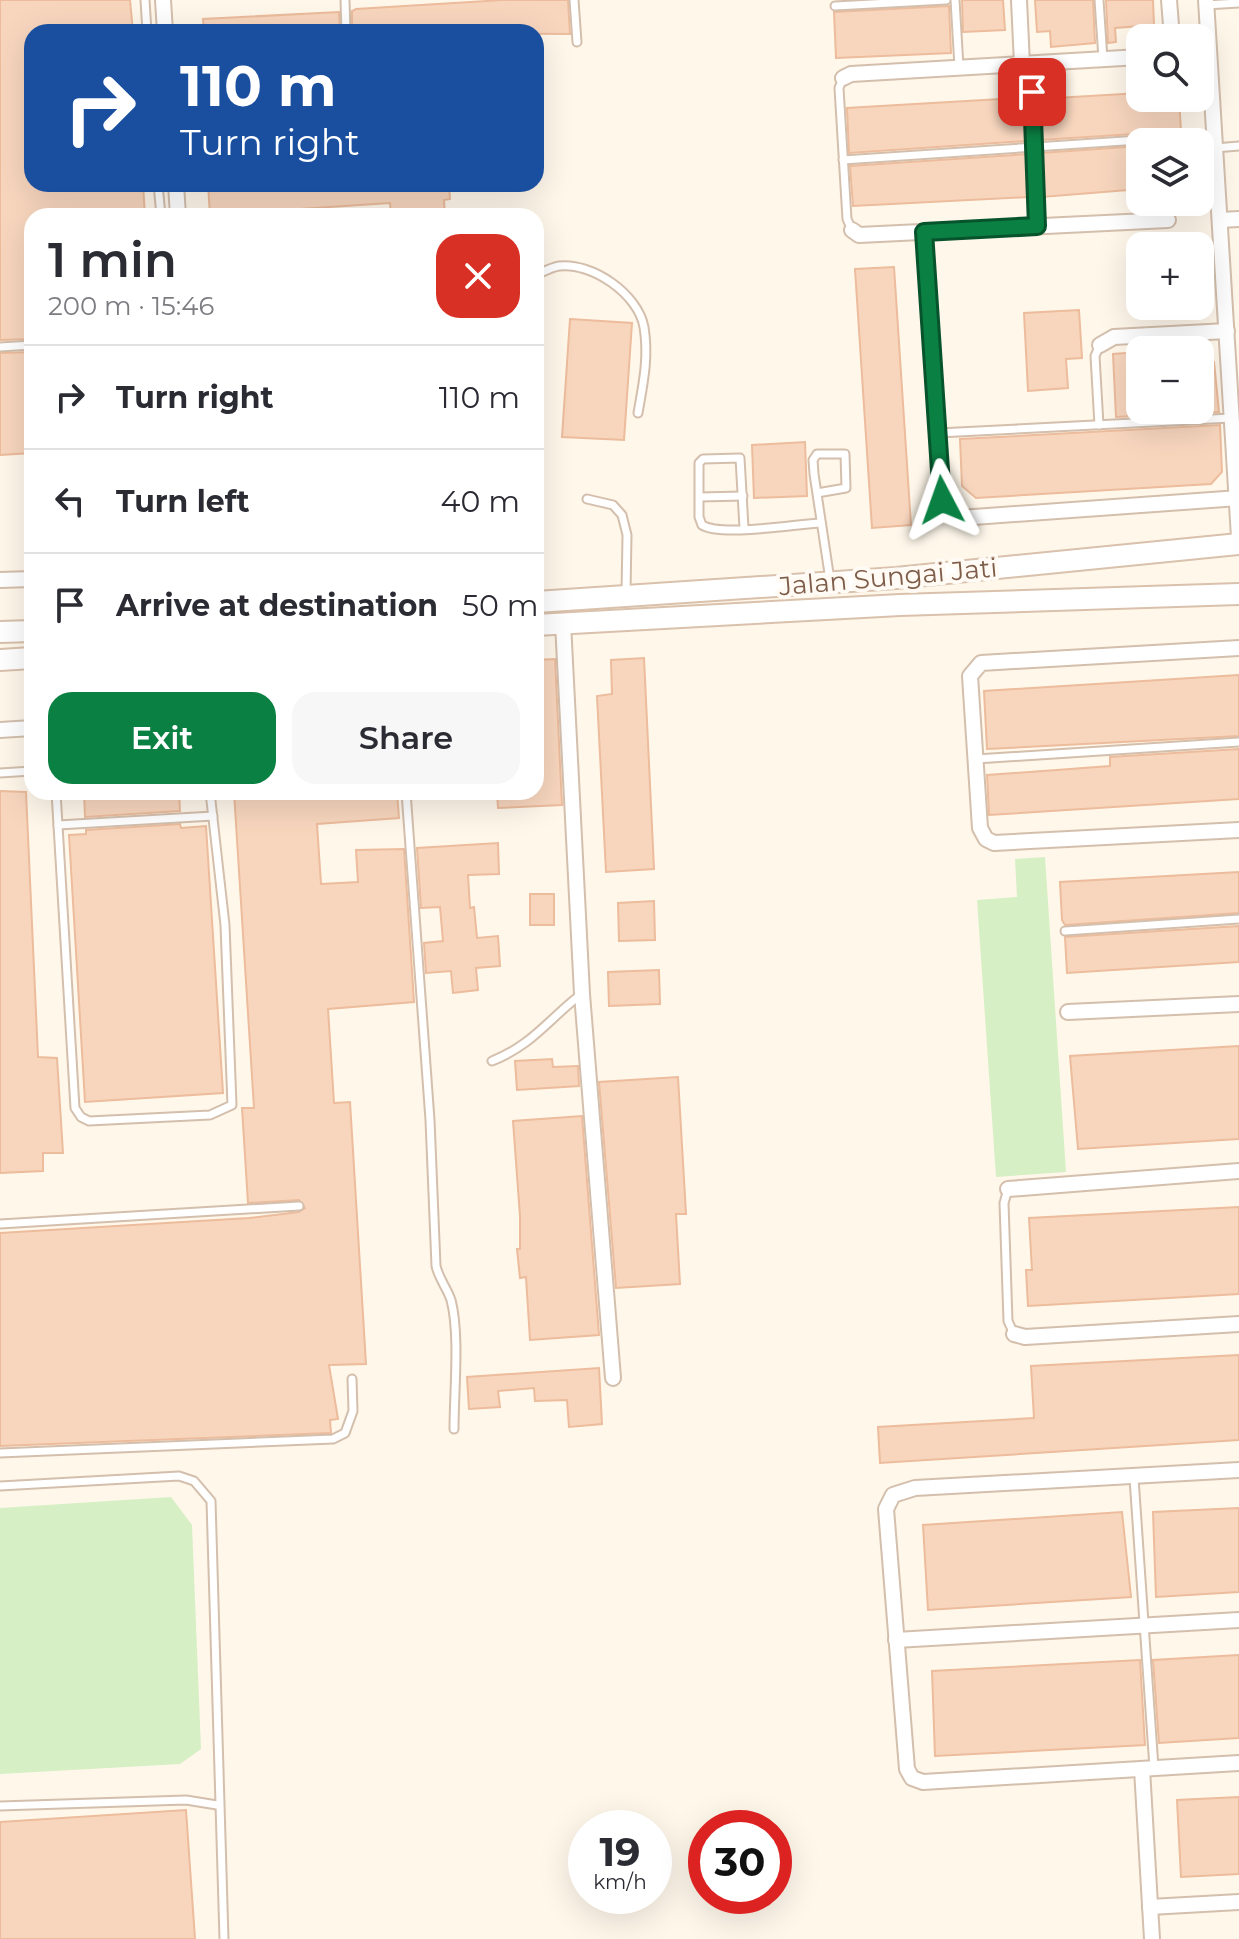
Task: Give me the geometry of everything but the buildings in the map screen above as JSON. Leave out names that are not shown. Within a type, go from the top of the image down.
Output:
[{"type":"main road","name":"Jalan Sungai Jati","points":[[544,601],[830,583],[1239,544]]},
{"type":"main road","name":"Jalan Sungai Jati","points":[[544,624],[900,605],[1239,594]]},
{"type":"main road","points":[[0,632],[24,631]]},
{"type":"main road","points":[[0,660],[24,658]]},
{"type":"street","points":[[163,0],[164,24]]},
{"type":"street","points":[[1019,0],[1026,64]]},
{"type":"street","points":[[1169,0],[1171,24]]},
{"type":"street","points":[[1206,2],[1206,24]]},
{"type":"street","points":[[843,78],[851,74],[1126,58]]},
{"type":"street","points":[[1212,112],[1239,537]]},
{"type":"street","points":[[1220,220],[1239,219]]},
{"type":"street","points":[[852,230],[859,235],[1168,220]]},
{"type":"street","points":[[924,232],[942,500],[960,518],[1238,498]]},
{"type":"street","points":[[1100,345],[1114,337],[1227,331]]},
{"type":"street","points":[[0,580],[24,579]]},
{"type":"street","points":[[563,623],[582,994],[613,1378]]},
{"type":"street","points":[[1239,648],[981,663],[970,676],[980,828],[986,839],[994,843],[1239,830]]},
{"type":"street","points":[[0,730],[24,728]]},
{"type":"street","points":[[1068,1012],[1239,1004]]},
{"type":"street","points":[[1008,1189],[1239,1171]]},
{"type":"street","points":[[1014,1334],[1025,1337],[1239,1324]]},
{"type":"street","points":[[1239,1470],[915,1488],[893,1495],[886,1509],[907,1769],[912,1778],[923,1782],[1239,1763]]},
{"type":"street","points":[[896,1640],[1239,1620]]},
{"type":"street","points":[[1148,1768],[1152,1939]]},
{"type":"street","points":[[1150,1907],[1239,1902]]},
{"type":"lane","points":[[145,0],[146,24]]},
{"type":"lane","points":[[345,0],[346,24]]},
{"type":"lane","points":[[574,0],[577,42]]},
{"type":"lane","points":[[835,6],[946,0]]},
{"type":"lane","points":[[955,0],[959,67]]},
{"type":"lane","points":[[1099,0],[1103,59]]},
{"type":"lane","points":[[1206,2],[1239,3]]},
{"type":"lane","points":[[1026,64],[1037,226]]},
{"type":"lane","points":[[843,78],[839,88],[843,160],[847,219],[852,230]]},
{"type":"lane","points":[[843,160],[1215,141],[1239,146]]},
{"type":"lane","points":[[544,272],[558,266],[582,267],[618,289],[632,303],[643,323],[647,362],[638,413]]},
{"type":"lane","points":[[1099,425],[1095,356],[1100,345]]},
{"type":"lane","points":[[0,347],[24,346]]},
{"type":"lane","points":[[938,433],[1232,418]]},
{"type":"lane","points":[[817,493],[846,488],[845,454],[815,455],[817,493],[830,583]]},
{"type":"lane","points":[[744,528],[742,463],[737,456],[709,457],[699,463],[702,525],[710,530],[744,528],[821,523]]},
{"type":"lane","points":[[700,497],[743,496]]},
{"type":"lane","points":[[587,499],[613,505],[625,522],[625,595]]},
{"type":"lane","points":[[976,759],[1239,742]]},
{"type":"lane","points":[[0,773],[24,772]]},
{"type":"lane","points":[[56,800],[75,1108],[81,1117],[89,1121],[210,1115],[232,1105],[225,925],[211,800]]},
{"type":"lane","points":[[407,800],[430,1120],[436,1266],[439,1280],[451,1298],[456,1334],[454,1429]]},
{"type":"lane","points":[[58,825],[213,816]]},
{"type":"lane","points":[[1065,931],[1239,919]]},
{"type":"lane","points":[[492,1061],[518,1050],[535,1038],[582,994]]},
{"type":"lane","points":[[1008,1189],[1004,1203],[1008,1321],[1014,1334]]},
{"type":"lane","points":[[0,1224],[299,1206]]},
{"type":"lane","points":[[0,1453],[333,1439],[345,1433],[353,1411],[352,1379]]},
{"type":"lane","points":[[0,1486],[179,1476],[194,1481],[211,1501],[217,1805],[224,1939]]},
{"type":"lane","points":[[1134,1478],[1144,1626],[1148,1768]]},
{"type":"lane","points":[[0,1806],[186,1800],[217,1805]]},
{"type":"green space","points":[[1045,857],[1066,1172],[996,1177],[977,900],[1017,897],[1015,859]]},
{"type":"green space","points":[[171,1497],[192,1525],[201,1749],[180,1764],[0,1774],[0,1508]]},
{"type":"route","points":[[942,500],[924,232],[1037,226],[1032,92]]}]
